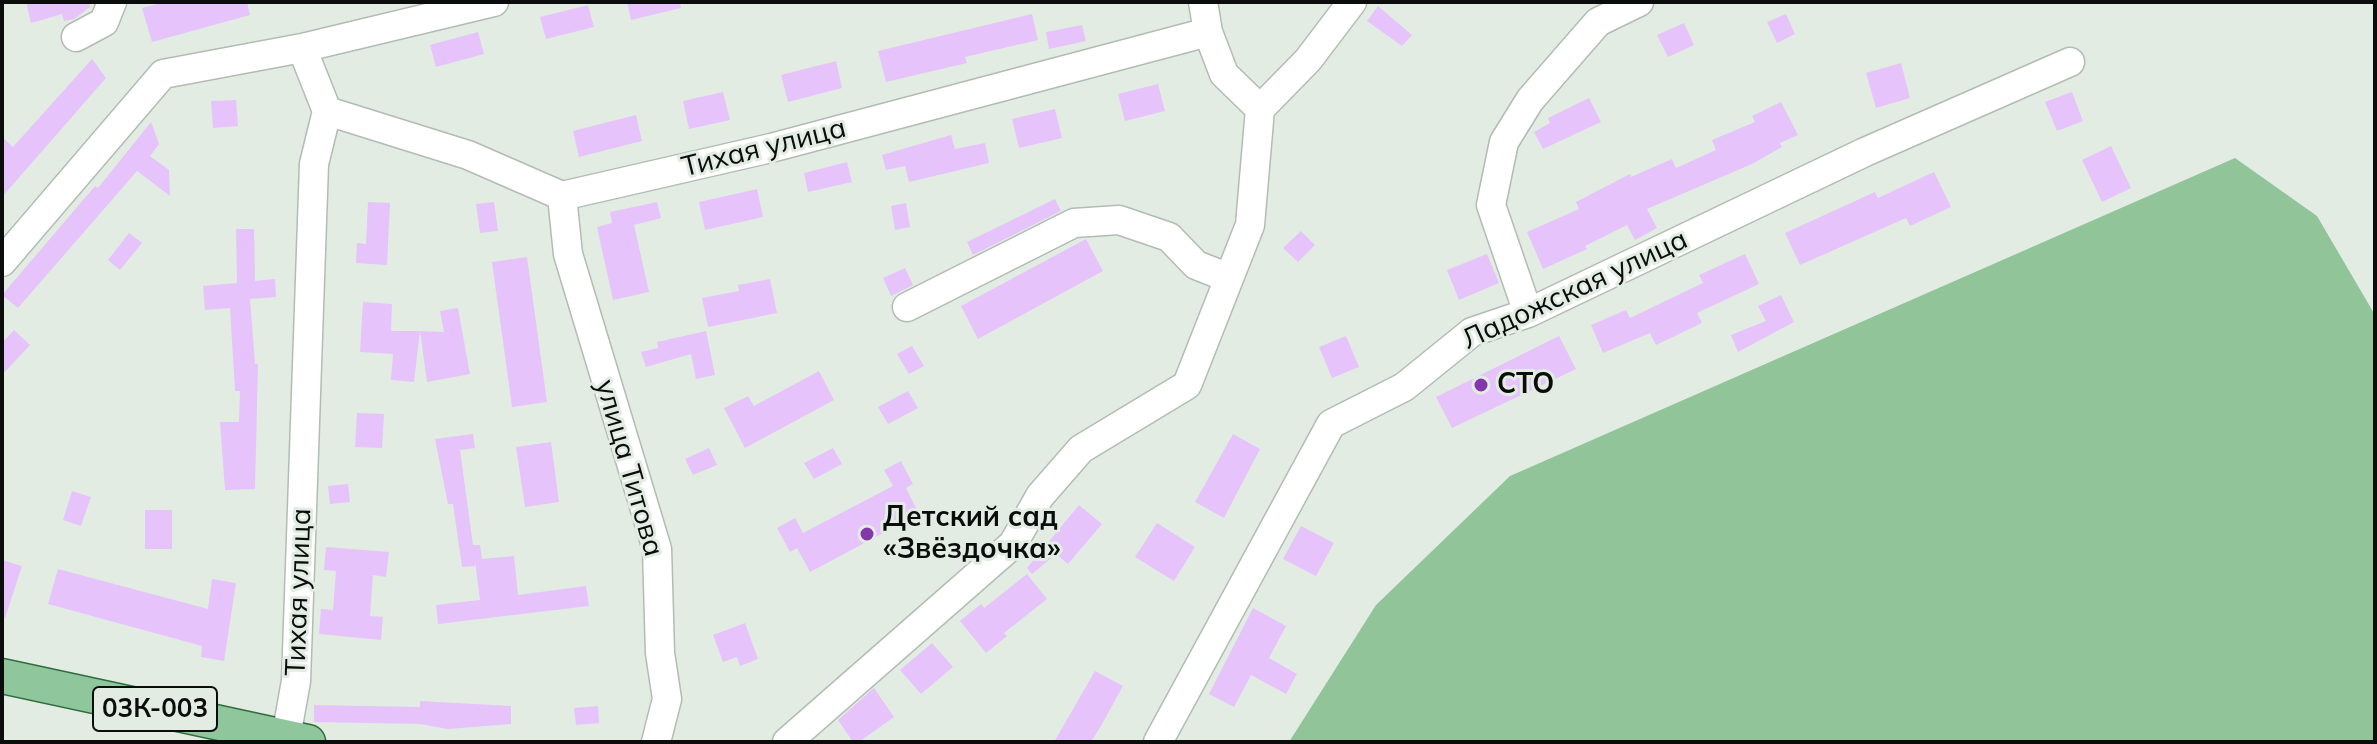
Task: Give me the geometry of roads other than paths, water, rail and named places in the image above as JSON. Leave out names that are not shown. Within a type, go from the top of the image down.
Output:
[{"type":"main road","name":"03К-003","points":[[2,676],[297,740]]},
{"type":"street","points":[[76,37],[104,22],[112,2]]},
{"type":"street","points":[[2,262],[163,74],[302,48],[494,2]]},
{"type":"street","points":[[1203,2],[1208,32],[1224,74],[1260,109]]},
{"type":"street","points":[[787,742],[1013,544],[1040,496],[1081,449],[1187,385],[1250,225],[1260,109],[1308,60],[1352,2]]},
{"type":"street","points":[[1528,313],[1491,205],[1504,142],[1530,100],[1598,22],[1639,2]]},
{"type":"street","name":"Тихая улица","points":[[562,196],[771,148],[1208,32]]},
{"type":"street","points":[[302,48],[327,111],[468,155],[562,196]]},
{"type":"street","name":"Ладожская улица","points":[[1158,742],[1331,424],[1404,387],[1472,332],[1528,313],[1865,152],[2070,62]]},
{"type":"street","name":"Тихая улица","points":[[297,740],[296,681],[314,164],[327,111]]},
{"type":"street","name":"улица Титова","points":[[562,196],[568,254],[657,549],[660,653],[667,699],[656,742]]},
{"type":"street","points":[[907,307],[1074,223],[1119,220],[1169,237],[1196,265],[1229,278]]},
{"type":"place","name":"СТО","points":[[1481,385]]},
{"type":"place","name":"Детский сад «Звёздочка»","points":[[867,534]]}]
